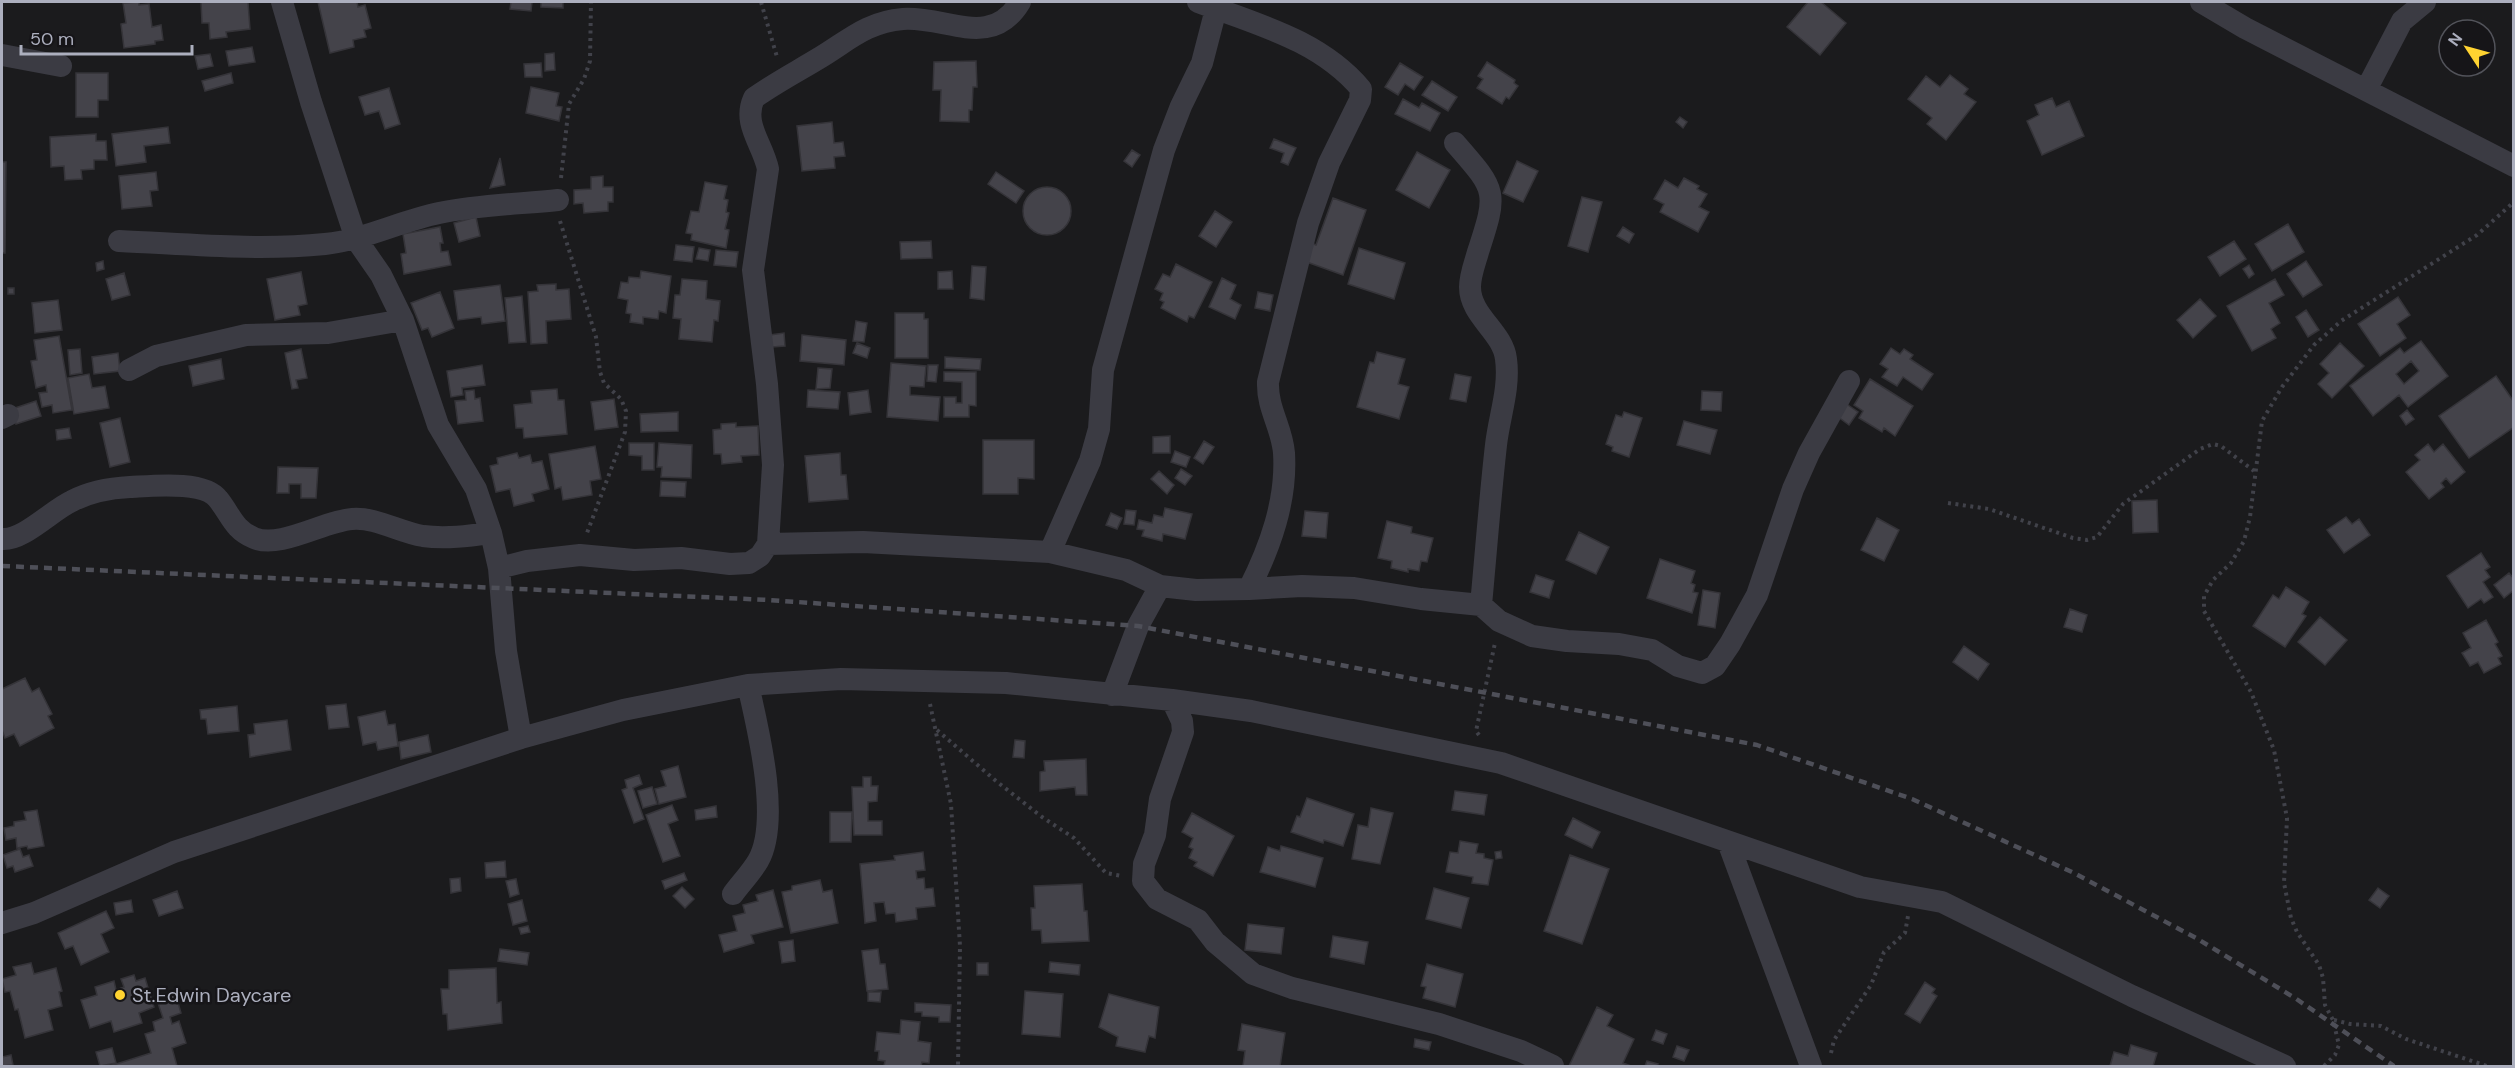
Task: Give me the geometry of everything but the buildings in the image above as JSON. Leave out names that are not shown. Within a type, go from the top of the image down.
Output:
[{"type":"street","points":[[282,2],[311,102],[356,239],[381,275],[403,320],[438,425],[476,489],[491,534],[499,568],[507,651],[521,738]]},
{"type":"street","points":[[499,568],[536,560],[579,555],[634,560],[681,558],[730,564],[748,563],[760,556],[768,544],[773,465],[753,270],[768,169],[765,155],[753,134],[748,110],[754,98],[778,81],[821,57],[858,31],[903,19],[983,29],[1005,21],[1020,2]]},
{"type":"street","points":[[2201,2],[2245,28],[2514,166]]},
{"type":"street","points":[[2366,90],[2402,21],[2425,2]]},
{"type":"street","points":[[1050,552],[1090,460],[1099,429],[1103,370],[1164,150],[1181,106],[1202,63],[1207,5],[1315,49],[1335,62],[1361,89],[1360,100],[1329,163],[1308,223],[1268,382],[1268,396],[1284,452],[1282,501],[1268,549],[1249,590]]},
{"type":"street","points":[[2,55],[61,66]]},
{"type":"street","points":[[1455,143],[1483,174],[1491,193],[1492,210],[1473,269],[1470,289],[1474,305],[1497,336],[1506,357],[1506,389],[1497,442],[1481,605]]},
{"type":"street","points":[[119,241],[279,248],[356,239],[407,221],[441,213],[558,200]]},
{"type":"street","points":[[129,370],[156,356],[246,335],[328,333],[403,320]]},
{"type":"street","points":[[768,544],[863,542],[1050,552],[1126,570],[1160,586],[1196,590],[1249,590],[1302,586],[1354,588],[1421,599],[1481,605],[1499,621],[1532,636],[1619,644],[1652,650],[1678,666],[1702,673],[1715,666],[1757,595],[1793,489],[1809,453],[1849,381]]},
{"type":"street","points":[[2,539],[10,540],[21,535],[49,513],[74,500],[113,488],[147,486],[206,490],[218,498],[230,520],[255,539],[271,541],[350,519],[365,520],[423,536],[461,537],[491,534]]},
{"type":"street","points":[[1112,695],[1138,626],[1160,586]]},
{"type":"street","points":[[2,922],[34,913],[174,852],[521,738],[623,710],[748,685],[841,679],[1006,683],[1172,700],[1251,711],[1494,762],[1860,887],[1942,902],[2132,996],[2286,1066]]},
{"type":"street","points":[[732,894],[758,860],[766,838],[768,816],[764,763],[748,685]]},
{"type":"street","points":[[1172,700],[1182,721],[1184,732],[1160,799],[1155,835],[1144,864],[1143,881],[1157,898],[1198,920],[1215,942],[1253,974],[1292,988],[1460,1031],[1521,1051],[1553,1066]]},
{"type":"street","points":[[1728,842],[1820,1064]]},
{"type":"path","points":[[579,555],[625,432],[626,411],[621,399],[604,383],[600,372],[596,337],[561,230],[558,200],[569,104],[584,79],[590,61],[591,2]]},
{"type":"path","points":[[761,2],[777,59],[778,81]]},
{"type":"path","points":[[2324,1066],[2335,1055],[2339,1045],[2333,1020],[2325,1005],[2323,978],[2319,965],[2297,932],[2291,918],[2284,884],[2287,818],[2274,750],[2251,692],[2236,662],[2204,611],[2204,596],[2213,579],[2231,563],[2244,541],[2250,518],[2254,471],[2262,421],[2282,387],[2314,345],[2341,321],[2477,235],[2514,202]]},
{"type":"path","points":[[1948,503],[1989,508],[2073,538],[2087,540],[2097,537],[2123,504],[2200,449],[2213,444],[2221,446],[2254,471]]},
{"type":"path","points":[[1494,762],[1476,731],[1499,621]]},
{"type":"path","points":[[924,682],[951,804],[960,946],[958,1066]]},
{"type":"path","points":[[936,730],[996,781],[1042,817],[1074,838],[1106,873],[1143,881]]},
{"type":"path","points":[[1820,1064],[1871,985],[1884,952],[1905,933],[1911,898]]},
{"type":"path","points":[[2333,1020],[2350,1024],[2382,1026],[2406,1039],[2487,1066]]},
{"type":"railway","points":[[2,566],[769,600],[1138,626],[1757,745],[1912,799],[2072,872],[2196,938],[2295,998],[2394,1066]]},
{"type":"place","name":"St.Edwin Daycare","points":[[120,995]]}]
